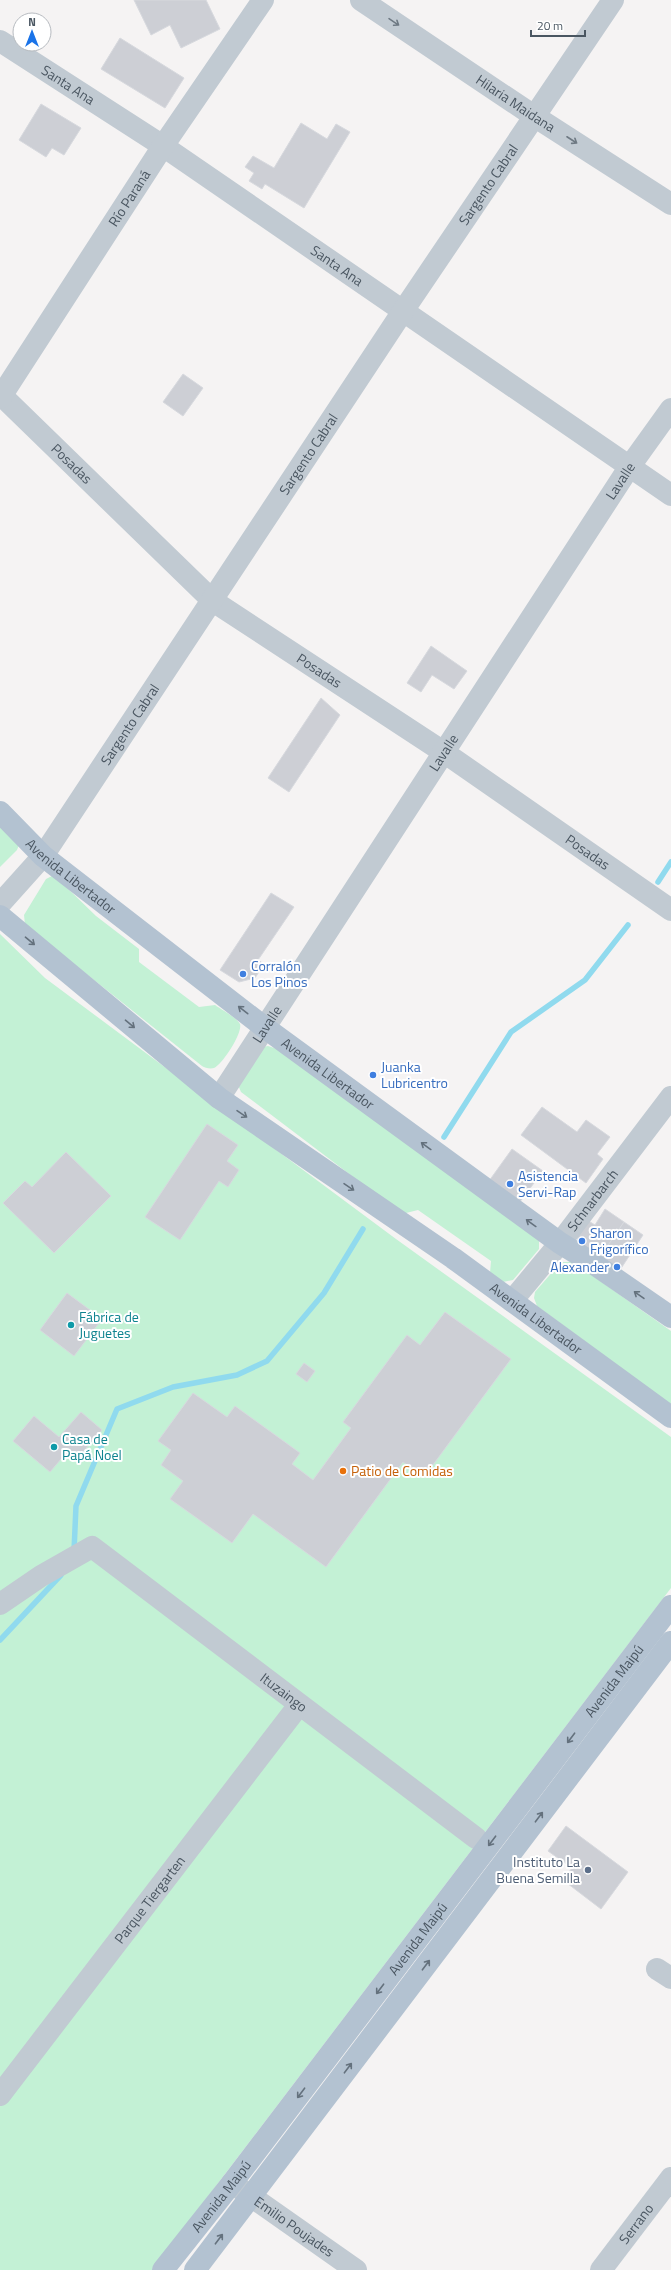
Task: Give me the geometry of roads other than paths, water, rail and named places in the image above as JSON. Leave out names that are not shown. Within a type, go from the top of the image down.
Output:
[{"type":"main road","name":"Avenida Libertador","points":[[0,812],[44,856],[264,1027],[560,1243],[591,1262],[671,1317]]},
{"type":"main road","name":"Avenida Libertador","points":[[0,916],[219,1098],[512,1301],[671,1417]]},
{"type":"main road","name":"Avenida Maipú","points":[[163,2270],[232,2183],[671,1606]]},
{"type":"main road","name":"Avenida Maipú","points":[[195,2270],[671,1642]]},
{"type":"street","name":"Río Paraná","points":[[1,396],[163,146],[263,0]]},
{"type":"street","name":"Hilaria Maidana","points":[[361,0],[534,116],[671,204]]},
{"type":"street","name":"Sargento Cabral","points":[[0,904],[44,856],[403,311],[613,0]]},
{"type":"street","name":"Santa Ana","points":[[0,41],[163,146],[671,495]]},
{"type":"street","name":"Posadas","points":[[1,396],[213,601],[445,753],[671,910]]},
{"type":"street","name":"Lavalle","points":[[219,1098],[264,1027],[445,753],[630,466],[671,409]]},
{"type":"street","name":"Schnarbarch","points":[[512,1301],[560,1243],[671,1097]]},
{"type":"street","name":"Ituzaingo","points":[[0,1604],[41,1576],[92,1547],[476,1838]]},
{"type":"street","name":"Parque Tiergarten","points":[[0,2095],[299,1705]]},
{"type":"street","name":"Serrano","points":[[601,2270],[671,2178]]},
{"type":"street","name":"Emilio Poujades","points":[[232,2183],[356,2270]]},
{"type":"waterway","points":[[658,882],[671,862]]},
{"type":"waterway","points":[[444,1137],[511,1032],[585,980],[628,925]]},
{"type":"waterway","points":[[74,1551],[76,1506],[117,1409],[173,1387],[237,1375],[267,1361],[324,1293],[363,1229]]},
{"type":"waterway","points":[[0,1640],[61,1575]]},
{"type":"place","name":"Corralón Los Pinos","points":[[243,974]]},
{"type":"place","name":"Juanka Lubricentro","points":[[373,1075]]},
{"type":"place","name":"Asistencia Servi-Rap","points":[[510,1184]]},
{"type":"place","name":"Sharon Frigorífico","points":[[582,1241]]},
{"type":"place","name":"Alexander","points":[[617,1267]]},
{"type":"place","name":"Fábrica de Juguetes","points":[[71,1325]]},
{"type":"place","name":"Casa de Papá Noel","points":[[54,1447]]},
{"type":"place","name":"Patio de Comidas","points":[[343,1471]]},
{"type":"place","name":"Instituto La Buena Semilla","points":[[588,1870]]}]
